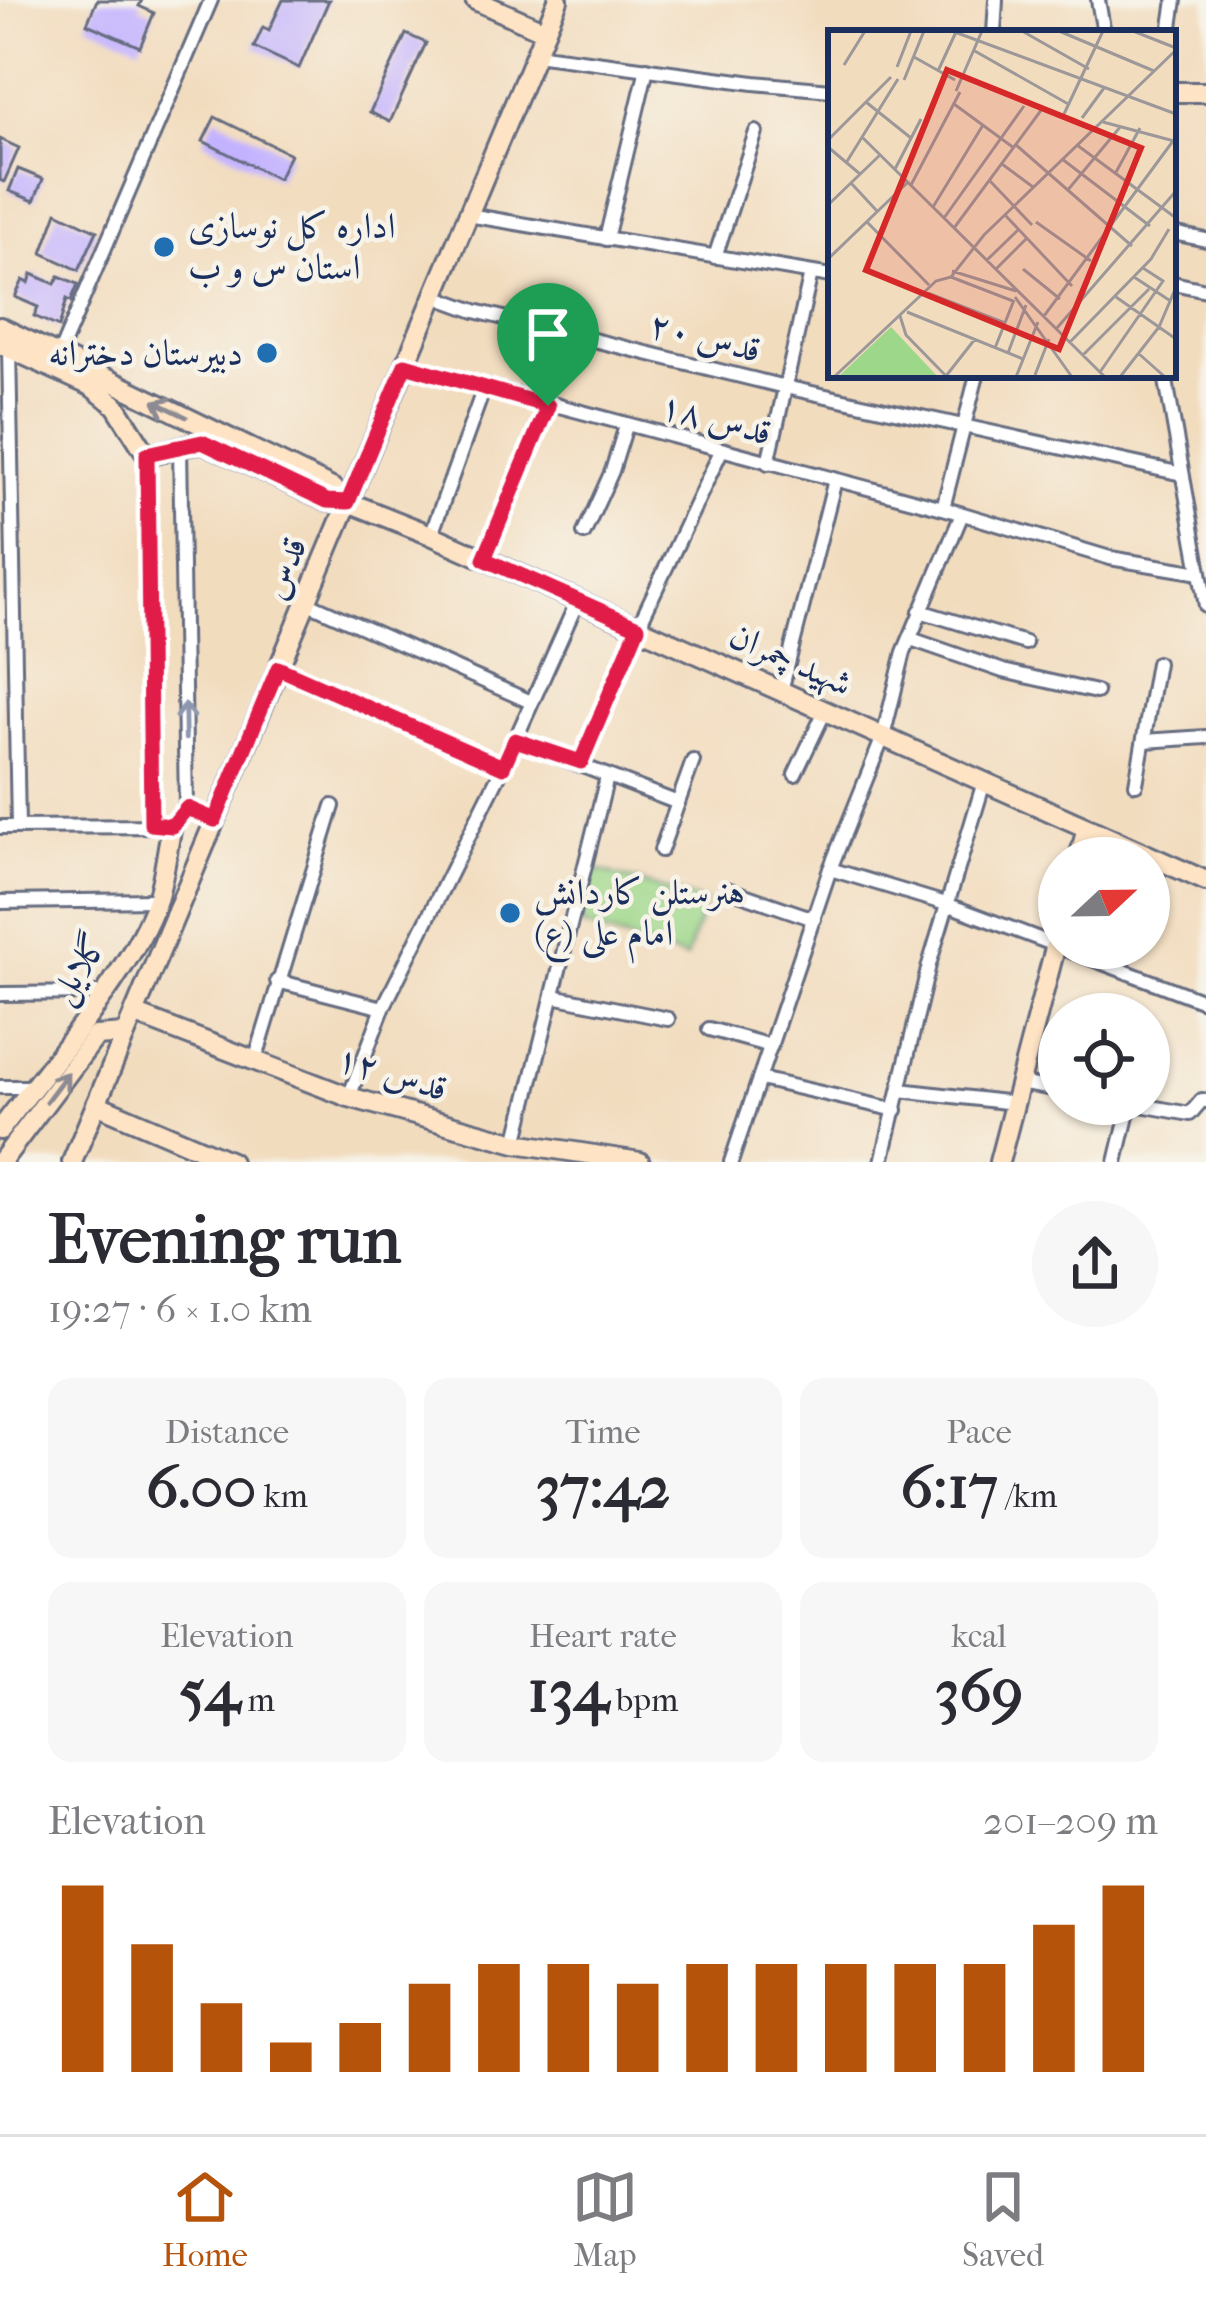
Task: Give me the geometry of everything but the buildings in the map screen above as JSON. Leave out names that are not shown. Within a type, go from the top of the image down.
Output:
[{"type":"street","points":[[59,355],[212,0]]},
{"type":"street","points":[[475,0],[544,31]]},
{"type":"street","name":"قدس","points":[[72,1162],[558,0]]},
{"type":"street","points":[[994,30],[996,0]]},
{"type":"street","points":[[1098,0],[1103,30]]},
{"type":"street","points":[[1170,30],[1175,0]]},
{"type":"street","points":[[535,53],[828,90]]},
{"type":"street","points":[[606,239],[647,68]]},
{"type":"street","points":[[715,257],[756,132]]},
{"type":"street","points":[[468,215],[828,276]]},
{"type":"street","points":[[1176,234],[1206,240]]},
{"type":"street","points":[[768,463],[811,273]]},
{"type":"street","points":[[1176,284],[1206,290]]},
{"type":"street","name":"قدس ۲۰","points":[[434,296],[785,387],[1182,474]]},
{"type":"street","name":"شهید چمران","points":[[0,327],[332,488],[348,502]]},
{"type":"street","points":[[18,826],[4,346],[91,386],[116,406],[147,454],[151,824]]},
{"type":"street","name":"قدس ۱۸","points":[[405,365],[944,508],[1110,558],[1200,573]]},
{"type":"street","points":[[944,508],[976,378]]},
{"type":"street","points":[[1166,378],[1206,606]]},
{"type":"street","points":[[431,535],[484,388]]},
{"type":"street","points":[[484,559],[548,406]]},
{"type":"street","points":[[584,533],[612,472],[626,426]]},
{"type":"street","name":"شهید چمران","points":[[147,454],[202,442],[327,501],[348,502],[431,535],[1206,881]]},
{"type":"street","points":[[0,827],[172,826],[187,808],[180,447]]},
{"type":"street","points":[[581,762],[721,451]]},
{"type":"street","points":[[781,691],[835,480]]},
{"type":"street","points":[[731,1162],[830,869],[883,737],[920,610],[962,514]]},
{"type":"street","points":[[349,1097],[383,1008],[503,767],[578,600]]},
{"type":"street","points":[[306,602],[531,702]]},
{"type":"street","points":[[920,610],[1025,643]]},
{"type":"street","points":[[910,639],[1004,670],[1096,692]]},
{"type":"street","points":[[1136,784],[1157,663]]},
{"type":"street","points":[[278,668],[503,767]]},
{"type":"street","points":[[795,774],[825,710]]},
{"type":"street","points":[[1144,741],[1206,737]]},
{"type":"street","points":[[515,740],[678,803]]},
{"type":"street","points":[[661,850],[693,761]]},
{"type":"street","points":[[516,1143],[607,777]]},
{"type":"street","points":[[883,1162],[946,904],[984,782]]},
{"type":"street","points":[[255,1061],[333,806]]},
{"type":"street","points":[[187,808],[215,820]]},
{"type":"street","name":"گلایل","points":[[0,1130],[136,942],[156,900],[172,826]]},
{"type":"street","points":[[1085,837],[1087,828]]},
{"type":"street","points":[[830,869],[1038,936]]},
{"type":"street","points":[[727,890],[814,919]]},
{"type":"street","points":[[0,902],[156,900]]},
{"type":"street","points":[[999,1162],[1052,969]]},
{"type":"street","points":[[1124,969],[1206,1002]]},
{"type":"street","points":[[277,981],[383,1008]]},
{"type":"street","points":[[0,994],[102,993]]},
{"type":"street","points":[[553,996],[668,1019]]},
{"type":"street","name":"قدس ۱۲","points":[[134,1014],[349,1097],[516,1143],[640,1162]]},
{"type":"street","points":[[709,1029],[771,1046]]},
{"type":"street","name":"گلایل","points":[[1,1162],[96,1036],[125,1034]]},
{"type":"street","points":[[760,1078],[896,1109]]},
{"type":"street","points":[[1019,1083],[1038,1086]]},
{"type":"street","points":[[0,1087],[33,1087]]},
{"type":"street","points":[[900,1090],[1014,1103]]},
{"type":"street","points":[[1170,1111],[1190,1114],[1206,1101]]},
{"type":"street","points":[[96,1104],[231,1162]]},
{"type":"street","points":[[1116,1162],[1126,1125]]},
{"type":"green space","points":[[594,869],[705,902],[686,958],[581,925]]},
{"type":"place","name":"اداره کل نوسازی استان س و ب","points":[[164,247]]},
{"type":"place","name":"دبیرستان دخترانه","points":[[267,353]]},
{"type":"place","name":"هنرستلن کاردانش امام علی (ع)","points":[[510,913]]},
{"type":"route","points":[[405,365],[548,406],[484,559],[638,627],[581,762],[515,740],[503,767],[278,668],[215,820],[187,808],[172,826],[151,824],[147,454],[202,442],[327,501],[348,502],[405,365]]}]
